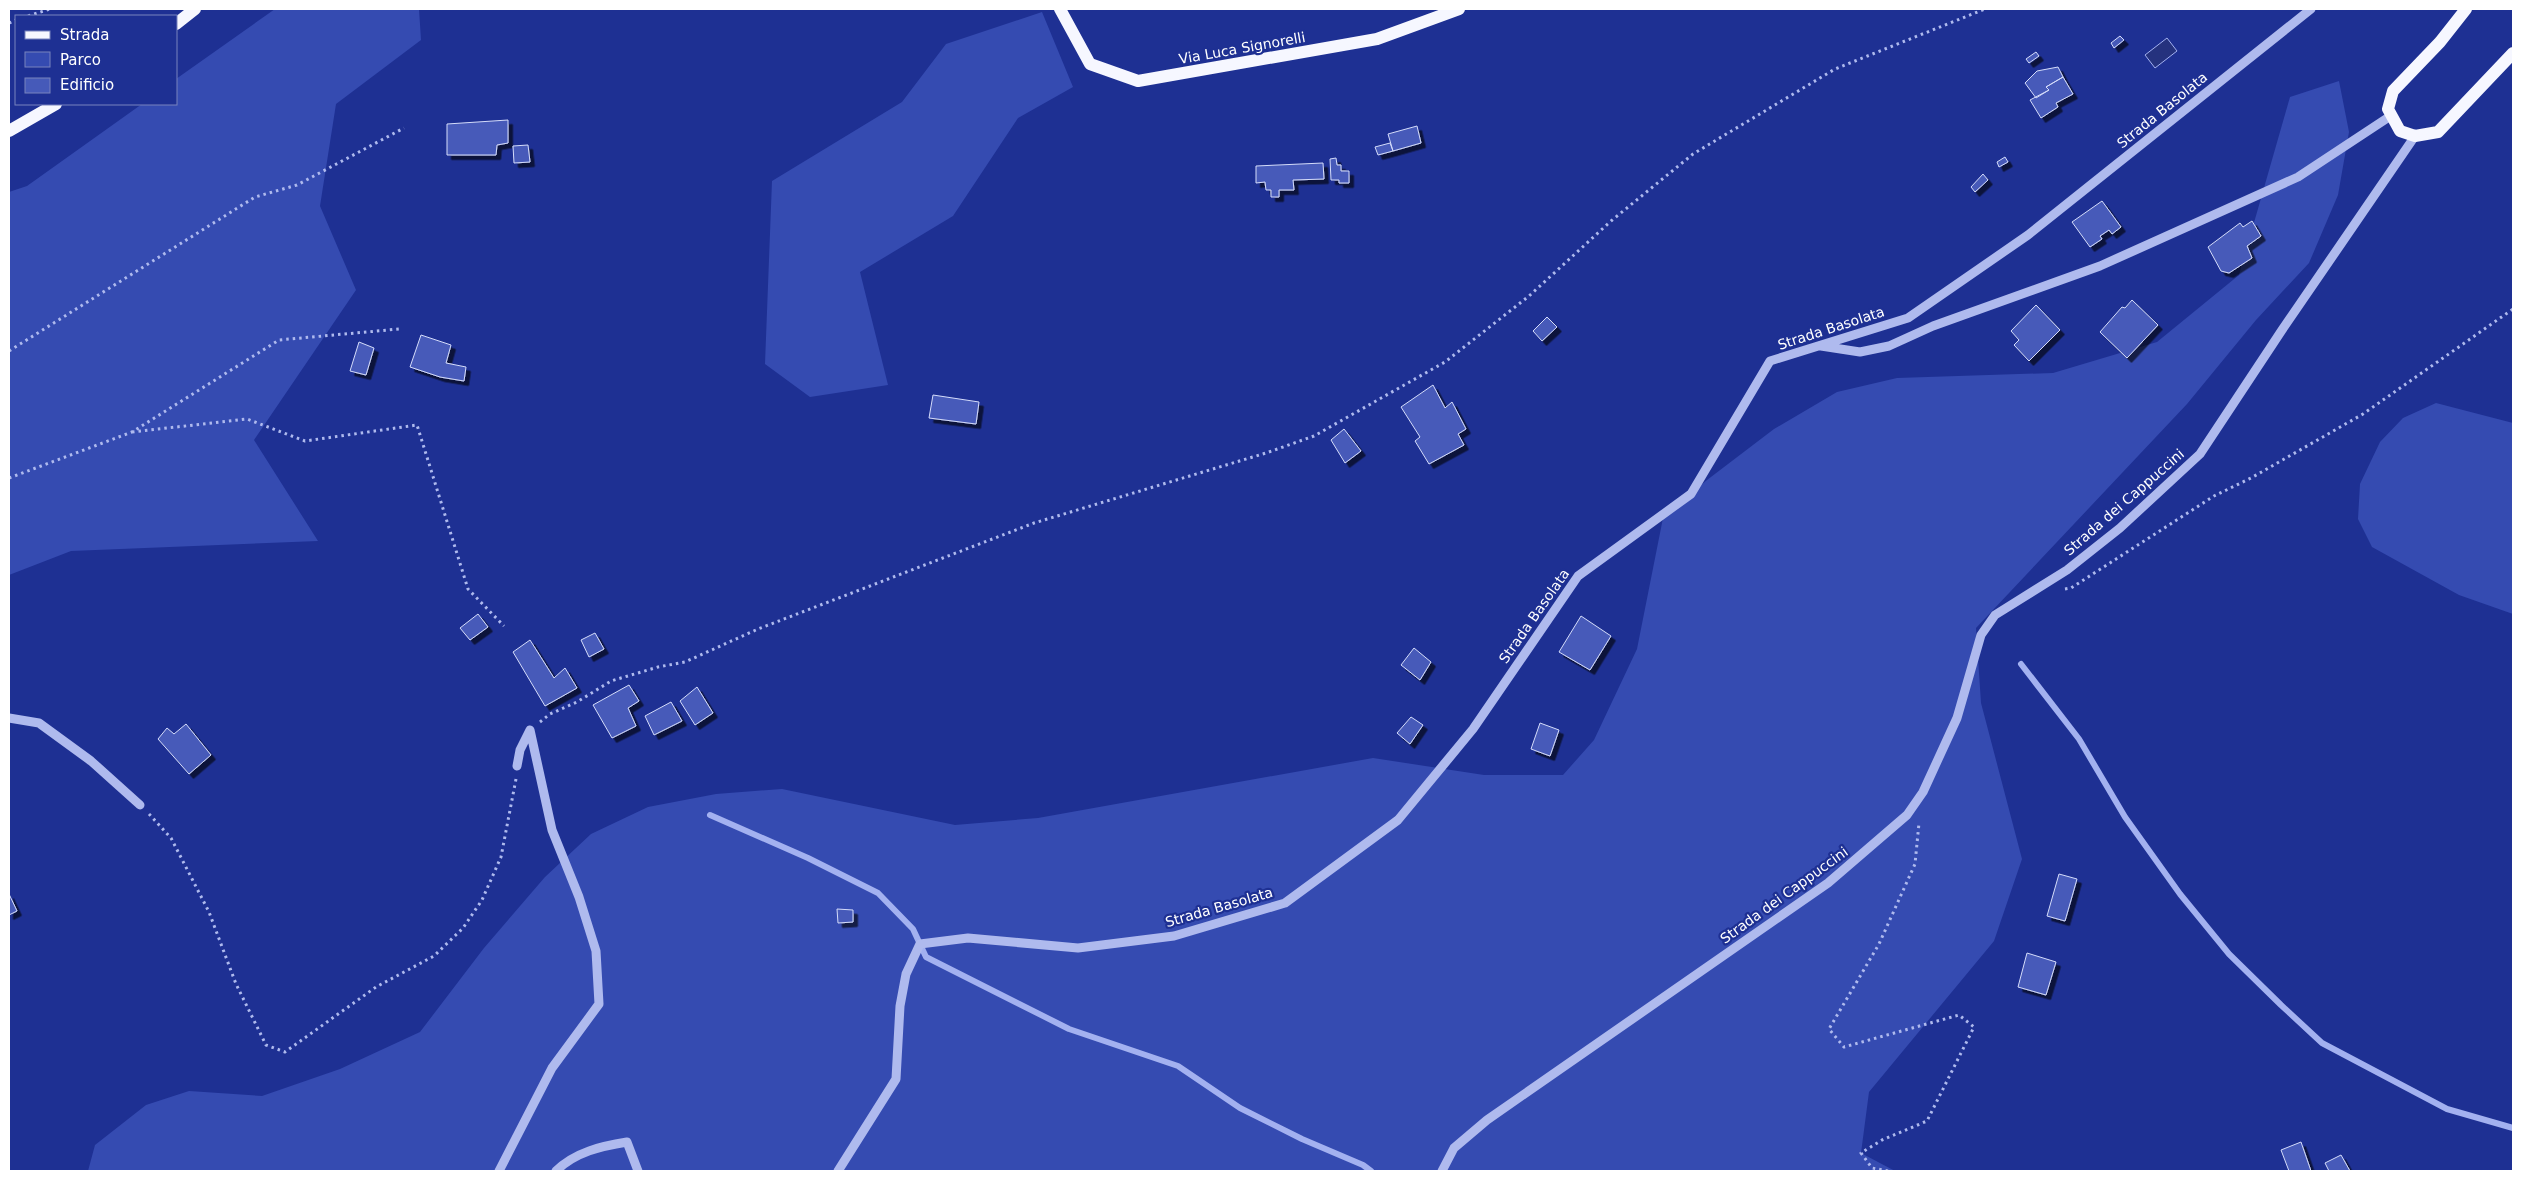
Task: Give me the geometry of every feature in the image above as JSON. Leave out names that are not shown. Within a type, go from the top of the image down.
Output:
[{"type":"main road","points":[[178,22],[195,9]]},
{"type":"main road","name":"Via Luca Signorelli","points":[[1060,9],[1090,64],[1138,81],[1377,39],[1459,9]]},
{"type":"main road","points":[[2466,9],[2440,42],[2393,91],[2388,109],[2400,130],[2416,136],[2438,132],[2513,53]]},
{"type":"main road","points":[[9,130],[54,105]]},
{"type":"street","name":"Strada Basolata","points":[[838,1171],[896,1079],[900,1006],[906,974],[920,944],[968,938],[1078,948],[1174,936],[1285,903],[1398,820],[1473,729],[1578,576],[1691,494],[1770,361],[1908,318],[2028,236],[2311,9]]},
{"type":"street","points":[[1819,346],[1860,352],[1889,346],[1933,326],[2100,266],[2298,178],[2392,116]]},
{"type":"street","name":"Strada dei Cappuccini","points":[[1442,1171],[1454,1148],[1487,1120],[1828,883],[1907,815],[1923,792],[1956,718],[1981,635],[1995,615],[2067,570],[2120,528],[2200,454],[2282,330],[2416,136]]},
{"type":"street","points":[[9,718],[39,723],[91,761],[140,805]]},
{"type":"street","points":[[517,766],[520,750],[530,730]]},
{"type":"street","points":[[499,1171],[552,1068],[599,1004],[596,951],[579,896],[552,830],[530,730]]},
{"type":"street","points":[[556,1171],[579,1156],[598,1147],[628,1142],[638,1171]]},
{"type":"path","points":[[31,15],[50,9]]},
{"type":"path","points":[[530,730],[550,714],[577,702],[611,680],[658,667],[685,662],[758,629],[1034,523],[1256,456],[1314,436],[1445,362],[1530,296],[1611,221],[1693,154],[1835,69],[1984,9]]},
{"type":"path","points":[[9,351],[255,197],[297,185],[404,128]]},
{"type":"path","points":[[2061,589],[2071,588],[2214,496],[2251,478],[2363,414],[2513,309]]},
{"type":"path","points":[[9,478],[132,432],[279,340],[399,329]]},
{"type":"path","points":[[132,432],[247,419],[305,441],[417,425],[468,589],[504,626]]},
{"type":"path","points":[[140,805],[171,838],[209,912],[236,984],[266,1045],[285,1052],[376,987],[434,956],[463,928],[482,900],[501,857],[516,787],[517,766]]},
{"type":"path","points":[[1888,1171],[1872,1168],[1861,1153],[1882,1140],[1927,1121],[1974,1027],[1959,1016],[1844,1047],[1829,1029],[1879,944],[1915,864],[1923,792]]},
{"type":"green space","points":[[275,9],[419,9],[421,40],[336,104],[320,206],[356,290],[254,440],[318,541],[71,551],[9,575],[9,192],[27,186],[141,105],[178,105],[178,78]]},
{"type":"green space","points":[[1042,12],[1073,87],[1018,118],[953,216],[860,272],[888,385],[810,397],[765,364],[772,181],[902,102],[946,44]]},
{"type":"green space","points":[[2339,81],[2349,132],[2338,195],[2309,263],[2256,320],[2187,404],[1976,628],[1981,703],[2022,859],[1994,941],[1869,1092],[1861,1153],[1895,1171],[88,1171],[95,1145],[146,1105],[189,1091],[262,1096],[340,1069],[420,1032],[484,948],[545,877],[591,834],[648,807],[716,794],[782,789],[955,825],[1038,818],[1373,758],[1484,775],[1563,775],[1594,740],[1637,649],[1663,518],[1707,480],[1774,429],[1837,392],[1897,378],[2053,373],[2157,342],[2239,275],[2290,97]]},
{"type":"green space","points":[[2436,403],[2513,423],[2513,614],[2459,595],[2372,547],[2358,519],[2360,484],[2380,442],[2403,418]]},
{"type":"shaded area","points":[[2167,38],[2177,51],[2155,68],[2145,55]]},
{"type":"building","points":[[2120,36],[2124,40],[2114,48],[2111,43]]},
{"type":"building","points":[[2036,52],[2039,56],[2029,63],[2026,59]]},
{"type":"building","points":[[2058,67],[2063,77],[2046,87],[2049,90],[2036,98],[2025,83],[2037,71]]},
{"type":"building","points":[[2063,77],[2073,94],[2056,103],[2058,107],[2041,118],[2030,100],[2049,90],[2046,87]]},
{"type":"building","points":[[508,120],[508,143],[497,145],[496,155],[447,155],[447,124]]},
{"type":"building","points":[[1417,126],[1421,143],[1393,151],[1388,134]]},
{"type":"building","points":[[1390,143],[1393,151],[1378,155],[1375,147]]},
{"type":"building","points":[[528,145],[530,162],[514,163],[513,146]]},
{"type":"building","points":[[2005,157],[2008,162],[1999,167],[1997,162]]},
{"type":"building","points":[[1336,158],[1337,165],[1341,165],[1341,171],[1349,171],[1349,183],[1339,183],[1339,180],[1331,180],[1330,159]]},
{"type":"building","points":[[1323,163],[1324,179],[1293,180],[1294,190],[1279,190],[1279,197],[1271,197],[1271,190],[1266,190],[1265,182],[1256,183],[1256,166]]},
{"type":"building","points":[[1983,174],[1988,180],[1975,192],[1971,187]]},
{"type":"building","points":[[2102,201],[2121,227],[2112,234],[2109,230],[2100,236],[2102,239],[2090,247],[2072,222]]},
{"type":"building","points":[[2252,221],[2261,236],[2247,246],[2252,258],[2229,273],[2221,271],[2208,247],[2240,223],[2243,227]]},
{"type":"building","points":[[2132,300],[2158,325],[2127,358],[2100,332],[2122,307],[2125,308]]},
{"type":"building","points":[[2036,305],[2060,330],[2029,361],[2014,345],[2019,340],[2011,331]]},
{"type":"building","points":[[1547,317],[1557,327],[1542,341],[1533,331]]},
{"type":"building","points":[[421,335],[451,345],[446,363],[466,367],[464,381],[440,377],[410,367]]},
{"type":"building","points":[[359,342],[374,348],[366,375],[350,371]]},
{"type":"building","points":[[1433,385],[1445,408],[1452,402],[1466,429],[1458,434],[1464,445],[1429,464],[1415,441],[1420,437],[1401,407]]},
{"type":"building","points":[[933,395],[979,402],[976,424],[929,418]]},
{"type":"building","points":[[1344,429],[1361,451],[1345,463],[1331,440]]},
{"type":"building","points":[[478,614],[488,627],[470,640],[460,628]]},
{"type":"building","points":[[1581,616],[1611,636],[1590,670],[1559,652]]},
{"type":"building","points":[[595,633],[604,649],[589,657],[581,640]]},
{"type":"building","points":[[530,640],[554,678],[565,668],[577,688],[545,706],[513,652]]},
{"type":"building","points":[[1414,648],[1431,662],[1420,680],[1401,665]]},
{"type":"building","points":[[629,685],[639,701],[628,708],[636,726],[612,738],[593,705]]},
{"type":"building","points":[[697,687],[713,713],[695,725],[680,701]]},
{"type":"building","points":[[671,702],[682,721],[654,735],[645,716]]},
{"type":"building","points":[[1411,717],[1423,725],[1410,744],[1397,733]]},
{"type":"building","points":[[1540,723],[1559,730],[1550,756],[1531,749]]},
{"type":"building","points":[[186,724],[211,755],[189,774],[158,739],[167,728],[174,734]]},
{"type":"building","points":[[2059,874],[2077,879],[2065,921],[2047,916]]},
{"type":"building","points":[[9,894],[17,911],[9,915]]},
{"type":"building","points":[[837,909],[853,910],[853,922],[838,923]]},
{"type":"building","points":[[2027,953],[2056,962],[2046,995],[2018,987]]},
{"type":"building","points":[[2301,1142],[2311,1171],[2289,1171],[2281,1150]]},
{"type":"building","points":[[2341,1155],[2350,1171],[2329,1171],[2325,1163]]},
{"type":"waterway","points":[[2021,664],[2079,739],[2125,817],[2180,894],[2229,954],[2281,1005],[2322,1043],[2447,1109],[2513,1128]]},
{"type":"waterway","points":[[710,815],[808,858],[878,893],[913,929],[926,957],[1069,1029],[1178,1066],[1240,1108],[1302,1139],[1363,1165],[1371,1171]]}]
